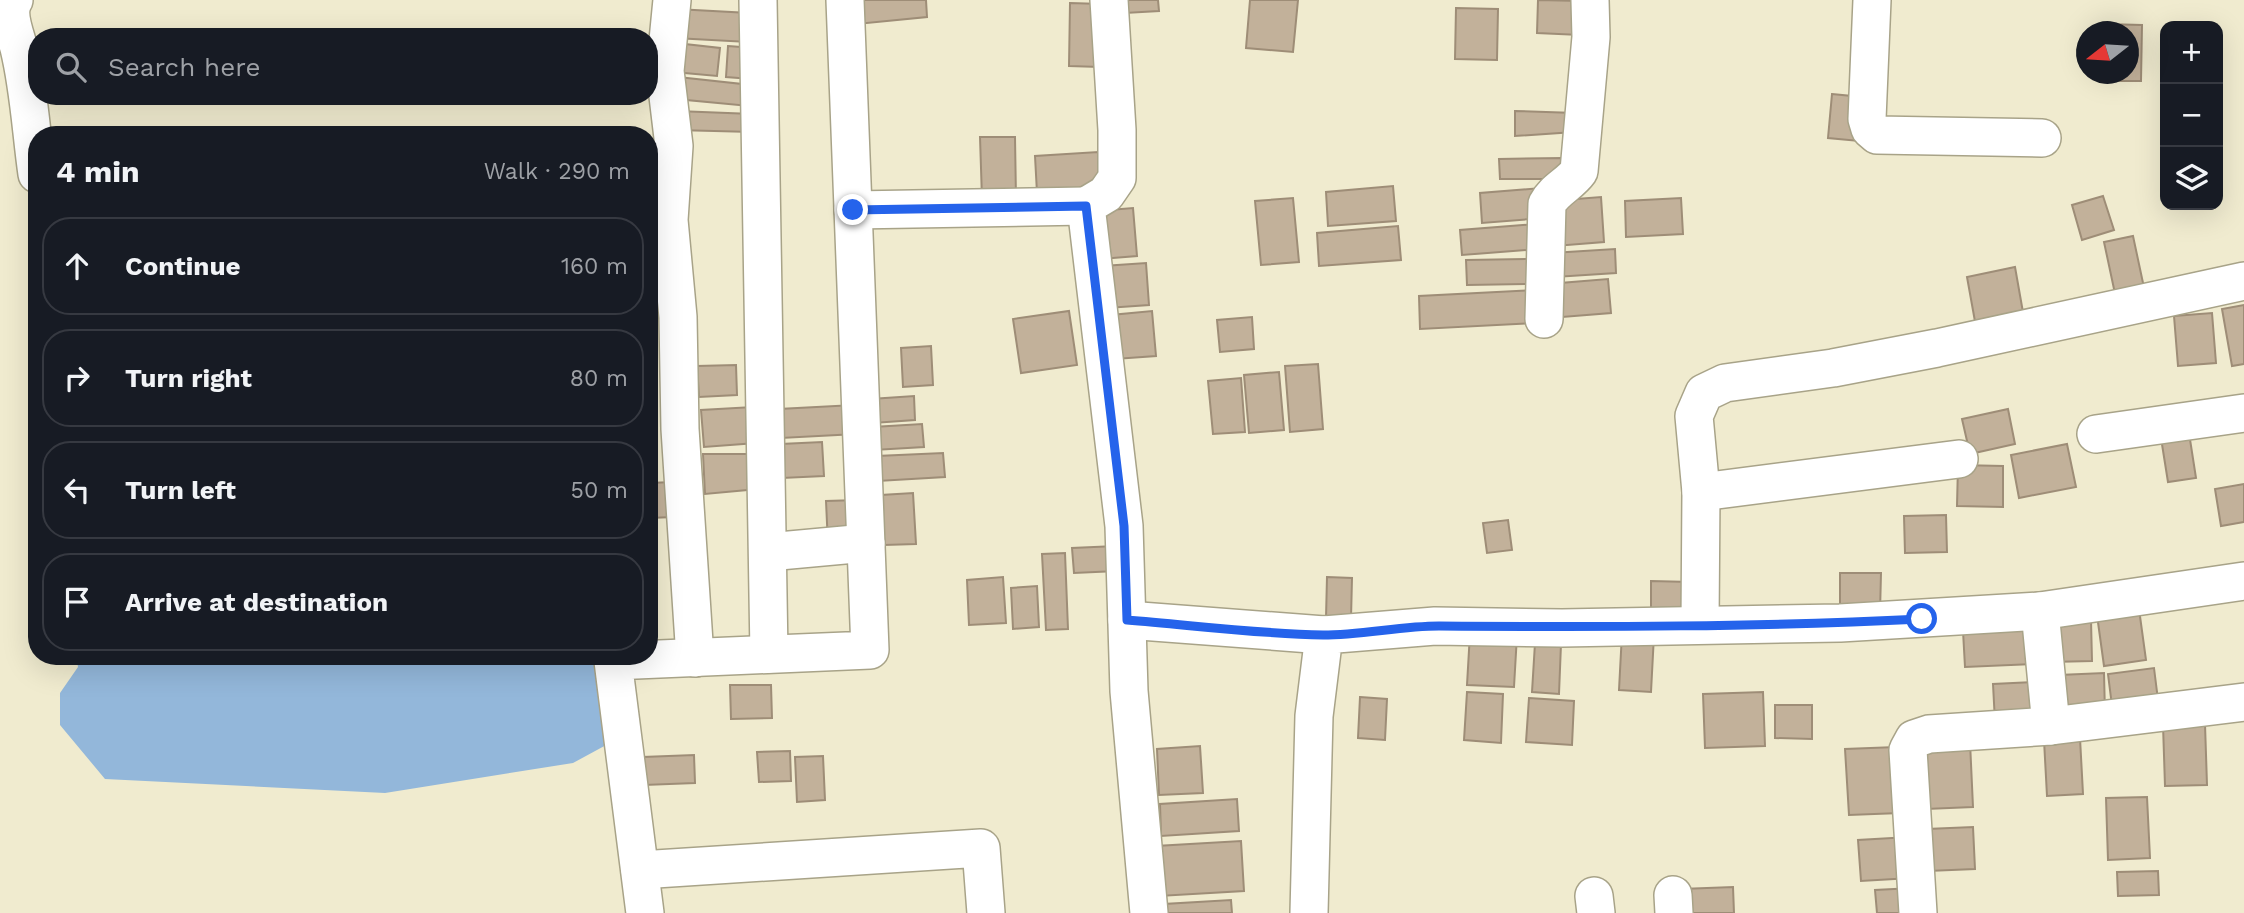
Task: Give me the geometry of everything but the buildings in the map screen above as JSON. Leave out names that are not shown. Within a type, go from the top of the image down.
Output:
[{"type":"street","points":[[672,0],[665,71],[674,146],[669,220],[678,317],[681,429],[695,658]]},
{"type":"street","points":[[758,0],[769,654]]},
{"type":"street","points":[[658,658],[870,650],[845,0]]},
{"type":"street","points":[[853,210],[1086,206],[1105,194],[1117,178],[1110,0]]},
{"type":"street","points":[[1544,319],[1547,204],[1551,196],[1571,182],[1579,171],[1591,37],[1590,0]]},
{"type":"street","points":[[1872,0],[1867,119],[1870,130],[1877,135],[2042,138]]},
{"type":"street","points":[[12,1],[11,15],[21,58],[30,126]]},
{"type":"street","points":[[1086,206],[1124,526],[1129,691],[1149,913]]},
{"type":"street","points":[[1700,624],[1701,492],[1694,416],[1704,393],[1726,383],[1833,368],[1937,348],[2244,281]]},
{"type":"street","points":[[2096,434],[2244,413]]},
{"type":"street","points":[[1701,492],[1959,459]]},
{"type":"street","points":[[768,552],[866,543]]},
{"type":"street","points":[[1127,620],[1324,635],[1435,626],[1562,628],[1839,623],[2040,611],[2244,581]]},
{"type":"street","points":[[2040,611],[2051,726]]},
{"type":"street","points":[[1309,913],[1314,716],[1324,635]]},
{"type":"street","points":[[614,665],[645,913]]},
{"type":"street","points":[[1918,913],[1908,750],[1914,739],[1929,734],[2051,726],[2244,702]]},
{"type":"street","points":[[639,870],[981,848],[985,913]]},
{"type":"water","points":[[624,665],[632,731],[573,763],[385,793],[105,779],[60,725],[60,693],[78,667]]},
{"type":"route","points":[[853,210],[1086,206],[1124,526],[1127,620],[1324,635],[1435,626],[1562,628],[1922,619]]}]
